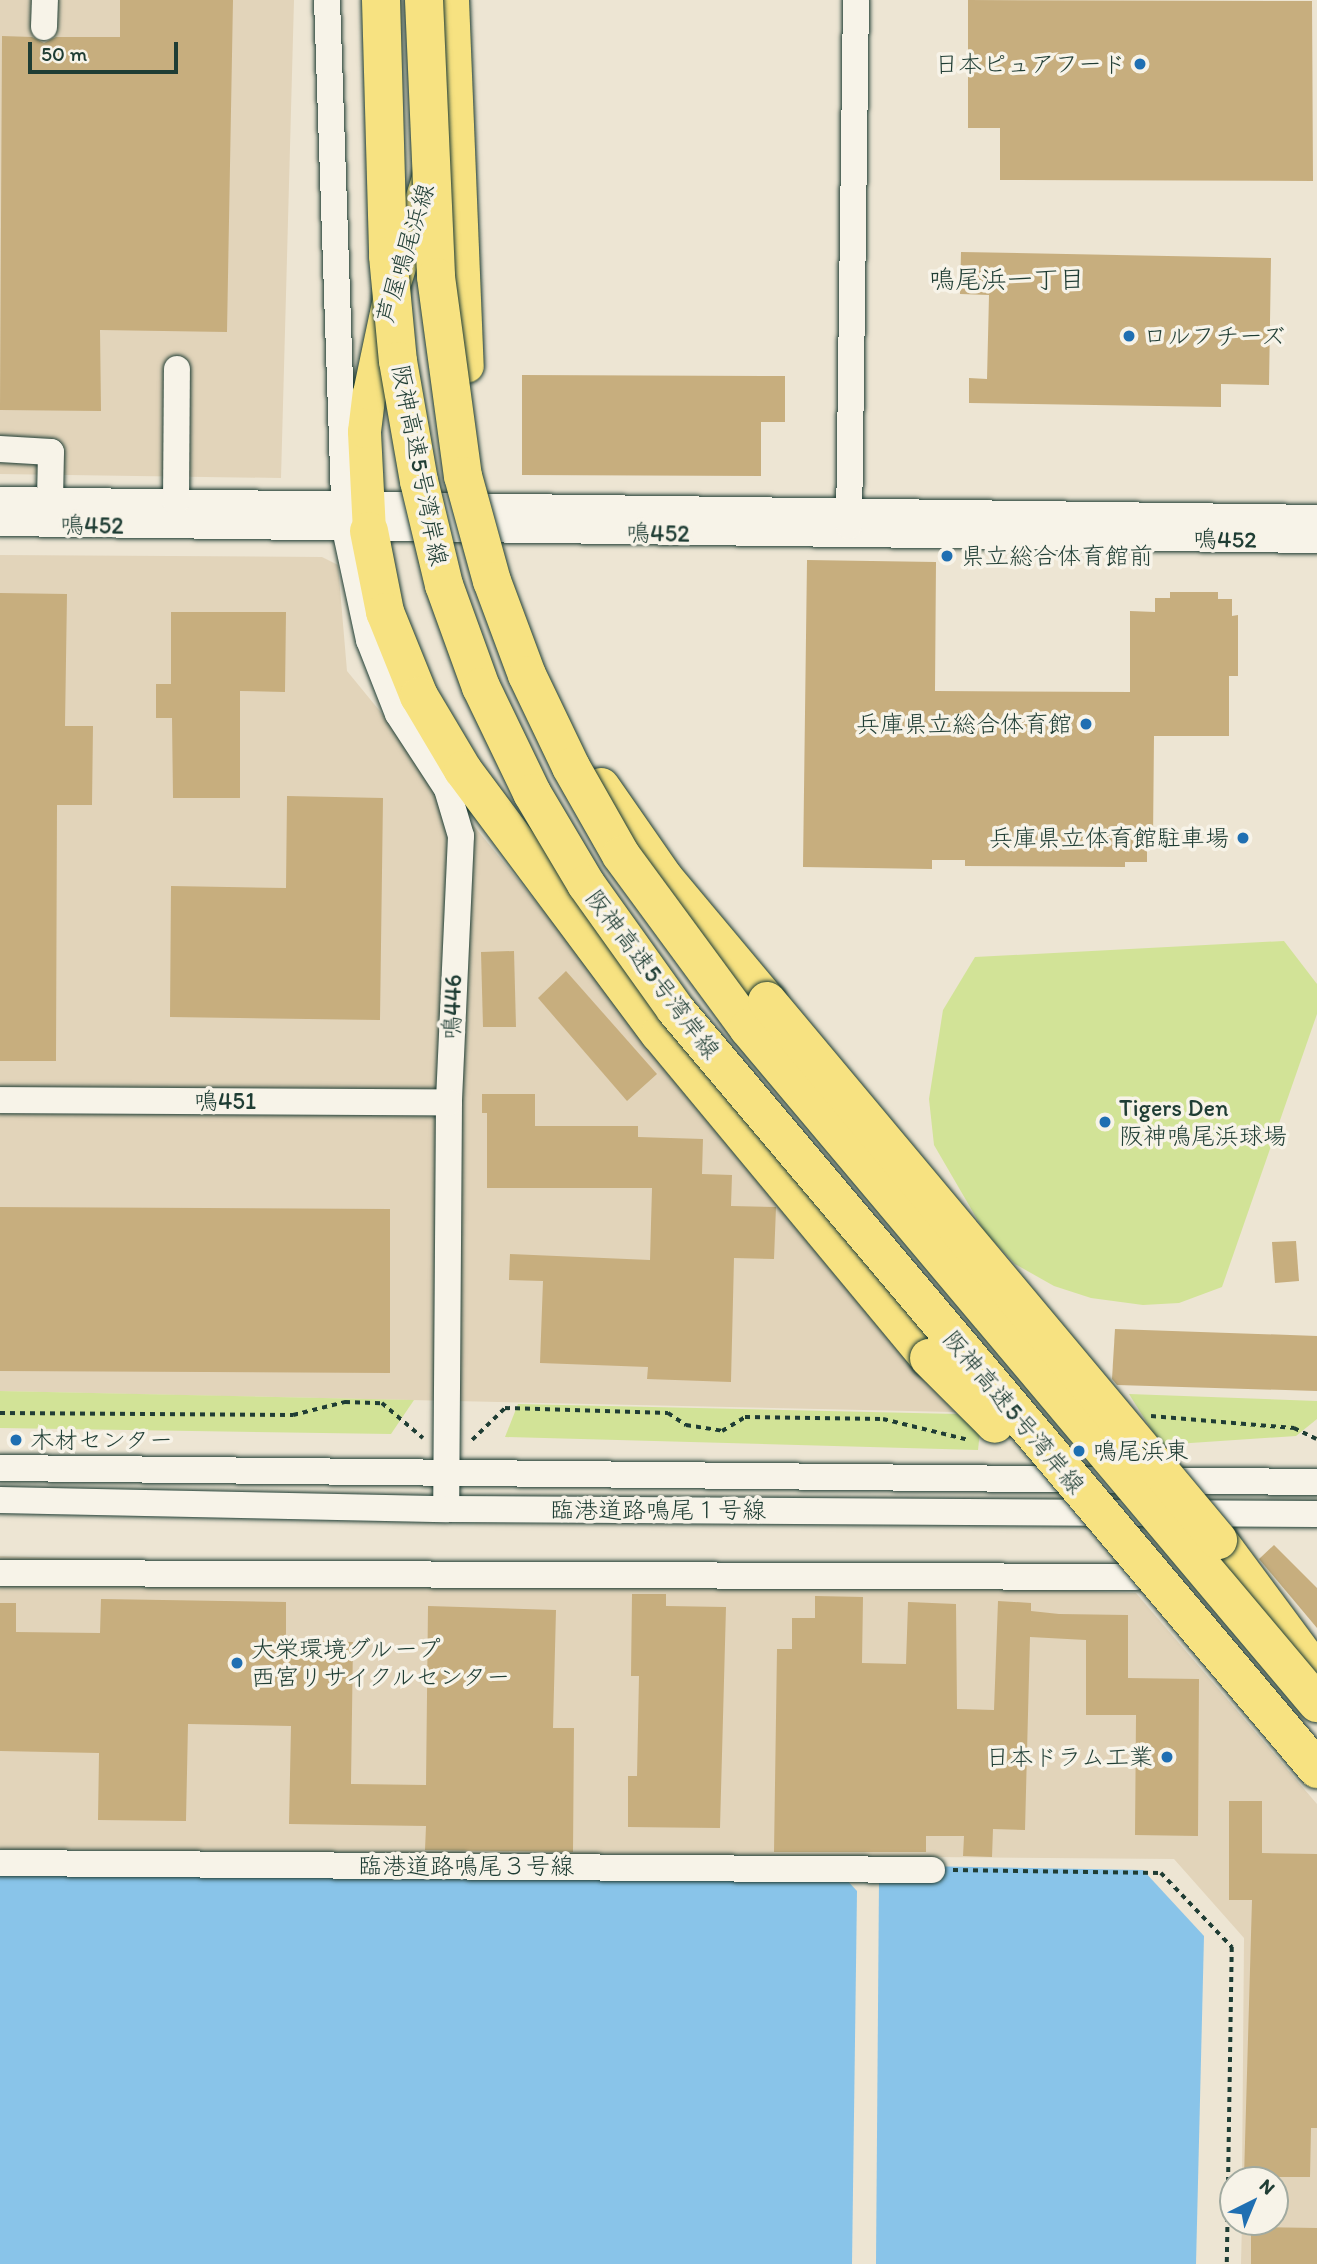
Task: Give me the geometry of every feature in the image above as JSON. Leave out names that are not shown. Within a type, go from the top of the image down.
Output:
[{"type":"highway","name":"阪神高速5号湾岸線","points":[[381,0],[388,256],[398,361],[419,481],[444,584],[481,687],[532,793],[586,884],[675,1009],[1317,1769]]},
{"type":"highway","name":"阪神高速5号湾岸線","points":[[443,5],[436,277],[463,475],[492,582],[527,675],[571,767],[621,855],[748,1028],[1317,1703]]},
{"type":"highway","points":[[356,516],[385,612],[419,696],[463,770],[660,1034],[929,1358],[1201,1632]]},
{"type":"highway","points":[[488,518],[567,725],[610,804],[665,879],[1218,1540],[1317,1674]]},
{"type":"main road","name":"芦屋鳴尾浜線","points":[[356,516],[371,382],[389,298],[429,174],[443,5]]},
{"type":"main road","name":"芦屋鳴尾浜線","points":[[443,5],[462,330],[488,518]]},
{"type":"street","points":[[44,27],[45,0]]},
{"type":"street","name":"鳴446","points":[[327,0],[356,516],[369,640],[398,713],[447,789],[461,836],[449,1102],[446,1509]]},
{"type":"street","points":[[849,523],[856,0]]},
{"type":"street","points":[[176,502],[177,369]]},
{"type":"street","points":[[0,449],[51,452],[50,501]]},
{"type":"street","name":"鳴452","points":[[0,500],[176,502],[356,516]]},
{"type":"street","name":"鳴452","points":[[0,523],[356,516],[849,523],[1317,540]]},
{"type":"street","name":"鳴452","points":[[849,523],[1317,518]]},
{"type":"street","name":"鳴451","points":[[0,1100],[449,1102]]},
{"type":"street","name":"臨港道路鳴尾１号線","points":[[0,1468],[1317,1482]]},
{"type":"street","name":"臨港道路鳴尾１号線","points":[[0,1500],[446,1509],[1317,1514]]},
{"type":"street","points":[[0,1573],[1136,1577]]},
{"type":"street","name":"臨港道路鳴尾３号線","points":[[0,1863],[932,1870]]},
{"type":"path","points":[[0,1413],[293,1415],[345,1402],[382,1403],[427,1441]]},
{"type":"path","points":[[472,1440],[505,1408],[668,1413],[687,1425],[722,1431],[745,1417],[883,1419],[972,1440]]},
{"type":"path","points":[[1139,1423],[1150,1416],[1294,1428],[1317,1439]]},
{"type":"path","points":[[932,1870],[1161,1872],[1232,1947],[1227,2264]]},
{"type":"shaded area","points":[[0,0],[294,0],[281,478],[0,474]]},
{"type":"shaded area","points":[[0,555],[322,557],[338,565],[347,671],[954,1412],[0,1391]]},
{"type":"shaded area","points":[[0,1556],[1136,1593],[1317,1804],[1317,2264],[1241,2264],[1242,2236],[1289,2236],[1289,2166],[1242,2166],[1244,1938],[1174,1859],[0,1849]]},
{"type":"green space","name":"Tigers Den 阪神鳴尾浜球場","points":[[1284,941],[1317,984],[1317,1014],[1222,1287],[1179,1303],[1143,1305],[1091,1298],[1054,1286],[1015,1264],[984,1231],[934,1145],[929,1099],[943,1010],[975,957]]},
{"type":"green space","points":[[0,1391],[414,1400],[391,1434],[0,1428]]},
{"type":"green space","points":[[1129,1394],[1317,1401],[1317,1419],[1296,1436],[1161,1445]]},
{"type":"green space","points":[[518,1404],[957,1414],[980,1432],[978,1450],[505,1437]]},
{"type":"water","points":[[0,1866],[845,1878],[857,1891],[852,2264],[0,2264]]},
{"type":"water","points":[[917,1866],[1143,1870],[1204,1936],[1196,2264],[876,2264],[879,1878]]},
{"type":"building","points":[[120,0],[233,0],[227,332],[100,330],[101,411],[0,410],[2,36],[32,37],[44,43],[56,37],[120,37]]},
{"type":"building","name":"日本ピュアフード","points":[[968,0],[1312,1],[1313,181],[1000,180],[1000,128],[968,128]]},
{"type":"building","name":"ロルフチーズ","points":[[961,252],[1271,258],[1269,385],[1221,384],[1221,407],[969,403],[969,378],[987,379],[989,295],[960,294]]},
{"type":"building","points":[[522,375],[785,376],[785,422],[761,422],[761,476],[522,475]]},
{"type":"building","points":[[807,560],[936,562],[935,691],[1130,692],[1130,611],[1155,612],[1155,598],[1170,598],[1170,592],[1218,592],[1218,599],[1232,599],[1232,616],[1238,615],[1238,676],[1229,676],[1229,736],[1154,736],[1153,839],[1147,839],[1147,862],[1125,862],[1125,867],[965,866],[965,860],[932,860],[932,869],[803,867]]},
{"type":"building","points":[[0,593],[67,594],[65,726],[93,726],[92,805],[57,805],[56,1061],[0,1061]]},
{"type":"building","points":[[171,612],[286,612],[285,692],[240,691],[240,798],[173,798],[172,718],[156,718],[156,684],[171,684]]},
{"type":"building","points":[[287,796],[383,798],[380,1020],[170,1017],[171,886],[286,888]]},
{"type":"building","points":[[514,951],[516,1027],[483,1027],[481,952]]},
{"type":"building","points":[[566,971],[657,1074],[627,1101],[538,998]]},
{"type":"building","points":[[482,1094],[535,1094],[535,1126],[638,1126],[638,1137],[703,1139],[702,1174],[732,1175],[731,1206],[776,1207],[774,1259],[734,1258],[731,1382],[647,1379],[648,1367],[540,1363],[543,1281],[509,1280],[510,1254],[650,1260],[652,1188],[487,1188],[487,1113],[482,1113]]},
{"type":"building","points":[[0,1207],[390,1209],[390,1373],[0,1371]]},
{"type":"building","points":[[1296,1241],[1299,1281],[1275,1283],[1272,1242]]},
{"type":"building","points":[[1115,1329],[1317,1336],[1317,1391],[1117,1385],[1112,1379]]},
{"type":"building","points":[[1274,1545],[1317,1588],[1317,1628],[1259,1559]]},
{"type":"building","points":[[632,1594],[666,1594],[666,1606],[726,1607],[720,1828],[628,1827],[628,1776],[637,1776],[639,1676],[631,1676]]},
{"type":"building","points":[[815,1596],[863,1597],[862,1663],[906,1664],[908,1602],[956,1604],[957,1709],[994,1710],[998,1601],[1031,1603],[1031,1611],[1128,1615],[1128,1678],[1199,1679],[1198,1836],[1135,1835],[1136,1715],[1086,1715],[1086,1640],[1030,1637],[1025,1830],[993,1829],[992,1857],[963,1856],[964,1836],[926,1836],[926,1852],[774,1852],[777,1649],[792,1649],[792,1618],[815,1618]]},
{"type":"building","points":[[101,1599],[286,1602],[286,1640],[353,1642],[351,1784],[426,1785],[428,1606],[556,1610],[553,1728],[574,1728],[573,1852],[425,1850],[426,1826],[289,1824],[291,1726],[188,1724],[186,1821],[98,1820],[99,1753],[0,1751],[0,1603],[16,1603],[16,1632],[100,1633]]},
{"type":"building","points":[[1229,1801],[1262,1801],[1262,1853],[1317,1854],[1317,2128],[1311,2128],[1310,2177],[1289,2177],[1289,2166],[1244,2166],[1252,1900],[1229,1900]]},
{"type":"building","points":[[1289,2228],[1317,2228],[1317,2264],[1251,2264],[1251,2236],[1289,2236]]},
{"type":"place","name":"日本ピュアフード","points":[[1140,64]]},
{"type":"place","name":"ロルフチーズ","points":[[1129,336]]},
{"type":"place","name":"県立総合体育館前","points":[[947,556]]},
{"type":"place","name":"兵庫県立総合体育館","points":[[1086,724]]},
{"type":"place","name":"兵庫県立体育館駐車場","points":[[1243,838]]},
{"type":"place","name":"Tigers Den 阪神鳴尾浜球場","points":[[1105,1122]]},
{"type":"place","name":"木材センター","points":[[16,1440]]},
{"type":"place","name":"鳴尾浜東","points":[[1079,1451]]},
{"type":"place","name":"大栄環境グループ 西宮リサイクルセンター","points":[[237,1663]]},
{"type":"place","name":"日本ドラム工業","points":[[1167,1757]]},
{"type":"district","name":"鳴尾浜一丁目","points":[[1007,280]]}]
